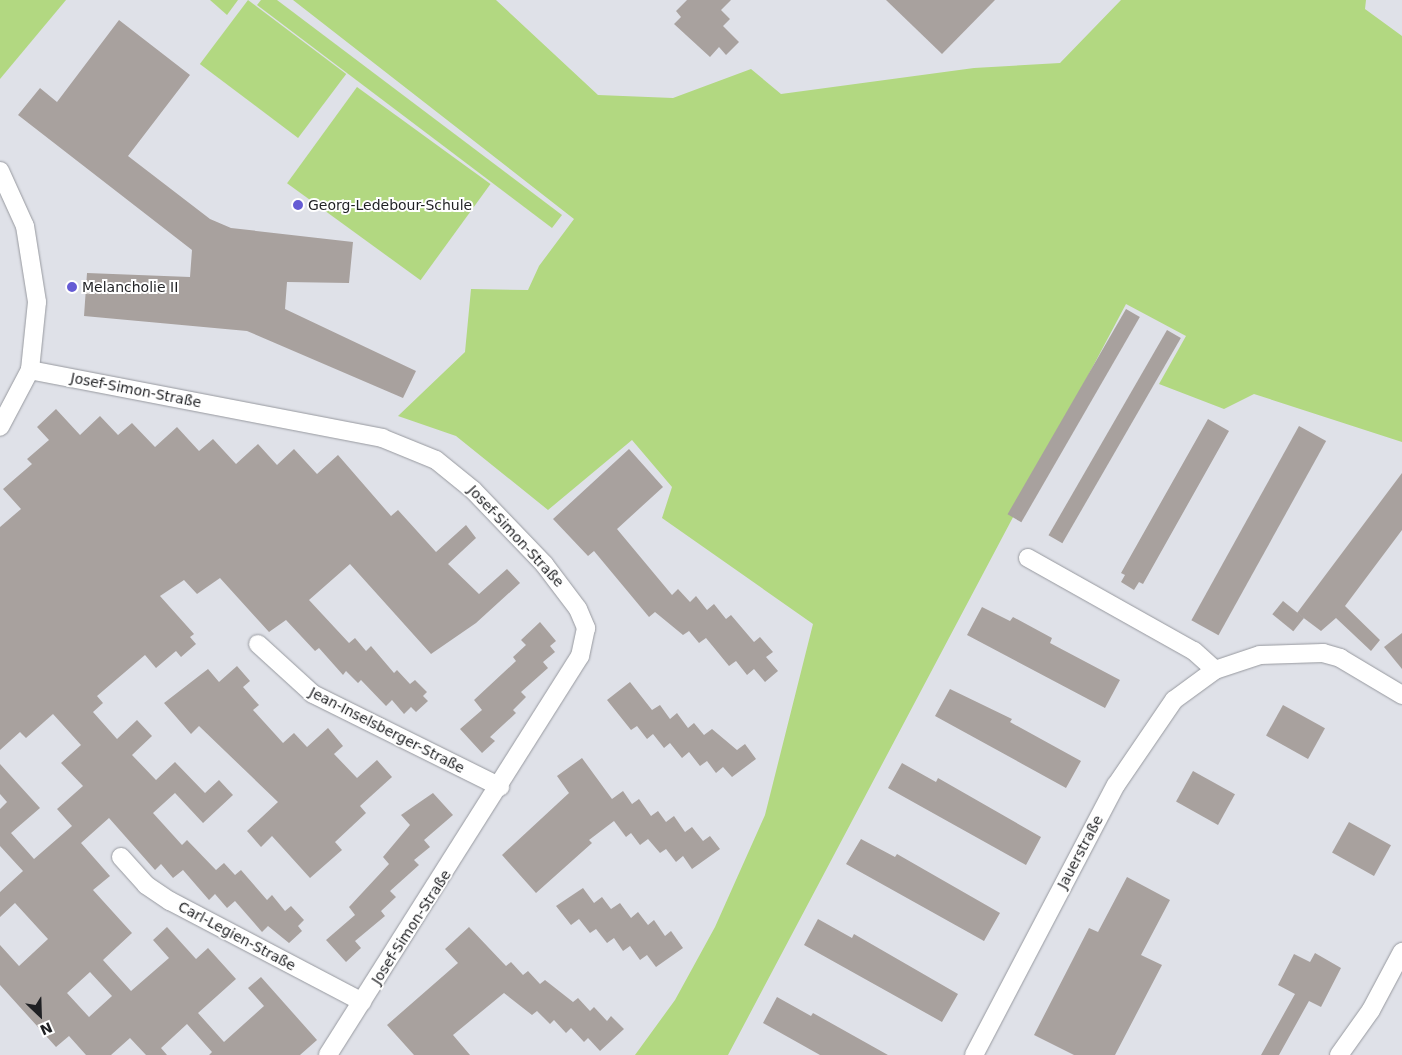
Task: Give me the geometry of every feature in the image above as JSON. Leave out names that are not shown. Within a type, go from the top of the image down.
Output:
[{"type":"street","points":[[0,171],[25,226],[33,264],[36,318],[30,370],[0,427]]},
{"type":"street","name":"Josef-Simon-Straße","points":[[30,370],[382,438],[436,460],[461,478],[567,591],[586,628],[580,656],[500,787],[328,1055]]},
{"type":"street","points":[[1028,558],[1194,651],[1215,670]]},
{"type":"street","name":"Jean-Inselsberger-Straße","points":[[258,644],[296,683],[313,694],[500,787]]},
{"type":"street","name":"Jauerstraße","points":[[974,1055],[1116,785],[1174,700],[1215,670],[1260,655],[1323,653],[1340,658],[1402,695]]},
{"type":"street","name":"Carl-Legien-Straße","points":[[121,857],[146,885],[170,901],[362,1002]]},
{"type":"street","points":[[1339,1055],[1371,1010],[1402,952]]},
{"type":"green space","points":[[0,0],[66,0],[0,79]]},
{"type":"green space","points":[[210,0],[238,0],[227,15]]},
{"type":"green space","points":[[248,0],[346,74],[298,138],[200,64]]},
{"type":"green space","points":[[261,0],[277,0],[562,215],[552,228],[257,5]]},
{"type":"green space","points":[[293,0],[496,0],[598,95],[673,98],[751,69],[781,94],[974,68],[1060,63],[1121,0],[1366,0],[1365,9],[1402,36],[1402,442],[1254,394],[1224,409],[1159,384],[1186,336],[1126,304],[728,1055],[635,1055],[675,1000],[715,927],[765,815],[813,624],[662,518],[672,487],[632,440],[548,510],[456,436],[398,416],[465,352],[471,289],[528,290],[539,266],[574,219]]},
{"type":"green space","points":[[357,87],[490,184],[421,280],[287,183]]},
{"type":"building","points":[[687,0],[731,0],[721,10],[730,19],[723,26],[739,42],[726,55],[719,47],[710,57],[674,24],[681,17],[676,11]]},
{"type":"building","points":[[886,0],[995,0],[942,54]]},
{"type":"building","points":[[119,20],[190,75],[128,156],[210,219],[231,228],[353,242],[349,283],[287,282],[285,309],[416,371],[403,398],[247,331],[84,316],[87,273],[190,277],[192,250],[18,115],[40,88],[57,102]]},
{"type":"building","points":[[1126,309],[1140,317],[1021,522],[1008,514]]},
{"type":"building","points":[[1167,330],[1181,338],[1062,543],[1048,535]]},
{"type":"building","points":[[56,409],[80,435],[100,416],[118,435],[132,423],[155,447],[177,427],[199,451],[213,439],[236,464],[258,444],[277,465],[294,449],[317,474],[338,455],[391,516],[398,510],[436,552],[466,525],[476,538],[448,564],[479,594],[507,569],[520,583],[476,623],[431,654],[350,564],[309,600],[349,643],[355,638],[366,651],[371,646],[394,673],[397,670],[410,684],[415,680],[427,692],[423,696],[428,701],[416,712],[411,707],[404,714],[392,700],[386,706],[361,680],[358,683],[346,671],[343,675],[319,648],[315,651],[286,620],[269,632],[220,578],[197,594],[184,580],[160,596],[194,634],[190,637],[196,644],[181,657],[176,651],[156,668],[145,655],[97,696],[103,703],[93,712],[117,739],[137,720],[152,736],[132,755],[156,780],[175,762],[205,793],[219,780],[233,795],[203,823],[175,793],[153,813],[182,845],[187,840],[216,870],[224,863],[235,875],[241,870],[267,900],[272,895],[285,911],[291,906],[304,920],[298,926],[302,931],[289,943],[268,926],[262,932],[235,901],[227,908],[215,894],[209,900],[183,870],[173,878],[161,864],[155,870],[109,818],[81,843],[110,876],[93,890],[132,933],[103,960],[131,991],[169,958],[153,940],[167,927],[196,959],[208,948],[236,979],[198,1013],[224,1042],[264,1006],[248,988],[261,977],[317,1040],[300,1055],[209,1055],[212,1052],[187,1024],[161,1048],[167,1055],[146,1055],[130,1038],[111,1055],[86,1055],[69,1036],[56,1047],[0,985],[0,945],[19,966],[48,939],[15,903],[0,917],[0,892],[23,871],[0,846],[0,809],[7,802],[0,794],[0,764],[40,808],[11,833],[34,859],[72,826],[57,809],[83,786],[61,763],[81,745],[53,714],[26,738],[20,732],[0,750],[0,527],[21,509],[3,489],[32,464],[27,459],[49,440],[37,427]],"holes":[[[90,972],[112,996],[89,1017],[67,993]]]},
{"type":"building","points":[[1208,419],[1229,431],[1143,584],[1139,582],[1134,590],[1121,582],[1125,575],[1121,573]]},
{"type":"building","points":[[1299,426],[1326,441],[1218,635],[1191,620]]},
{"type":"building","points":[[629,449],[663,487],[617,529],[672,595],[678,589],[690,602],[696,596],[707,610],[714,604],[726,619],[731,615],[754,642],[760,637],[773,652],[766,657],[778,671],[765,682],[754,669],[747,675],[736,661],[729,666],[706,638],[699,643],[689,631],[683,635],[655,612],[649,617],[594,551],[588,556],[553,519]]},
{"type":"building","points":[[1402,473],[1402,530],[1345,606],[1380,640],[1371,651],[1336,618],[1321,631],[1297,613]]},
{"type":"building","points":[[1283,601],[1304,618],[1293,631],[1272,614]]},
{"type":"building","points":[[982,607],[1010,621],[1013,617],[1052,638],[1050,643],[1120,680],[1105,708],[967,635]]},
{"type":"building","points":[[540,622],[556,641],[550,646],[555,652],[543,662],[548,668],[521,692],[526,697],[513,710],[516,713],[490,737],[495,741],[482,753],[460,729],[482,710],[474,700],[516,661],[513,657],[526,645],[521,640]]},
{"type":"building","points":[[1402,633],[1402,669],[1384,647]]},
{"type":"building","points":[[237,666],[250,681],[243,687],[259,705],[253,710],[283,743],[294,733],[307,747],[328,728],[343,746],[334,754],[357,778],[377,760],[392,777],[360,806],[366,813],[335,842],[342,850],[310,878],[272,836],[261,847],[247,831],[278,802],[199,726],[191,734],[164,703],[208,669],[219,682]]},
{"type":"building","points":[[630,682],[652,710],[660,705],[670,719],[677,713],[688,728],[694,723],[704,735],[712,729],[737,750],[745,744],[756,759],[732,777],[723,767],[716,773],[707,761],[700,766],[689,752],[682,758],[670,743],[664,748],[653,734],[647,739],[637,726],[631,730],[607,700]]},
{"type":"building","points":[[950,689],[1012,719],[1010,722],[1081,761],[1066,788],[935,716]]},
{"type":"building","points":[[1283,705],[1325,728],[1308,759],[1266,736]]},
{"type":"building","points":[[582,758],[612,799],[623,791],[632,804],[639,799],[651,816],[658,811],[666,822],[674,816],[685,832],[692,827],[703,841],[710,836],[720,849],[692,869],[683,856],[676,862],[666,849],[660,853],[648,839],[640,845],[631,833],[626,837],[614,821],[589,840],[592,843],[536,893],[502,855],[569,793],[557,776]]},
{"type":"building","points":[[902,763],[936,782],[938,778],[1041,837],[1026,865],[888,788]]},
{"type":"building","points":[[1193,771],[1235,794],[1218,825],[1176,802]]},
{"type":"building","points":[[433,793],[453,815],[424,840],[430,847],[414,860],[419,865],[390,891],[396,897],[381,911],[385,916],[355,941],[361,948],[346,962],[326,940],[355,915],[349,907],[389,864],[383,857],[410,825],[401,815]]},
{"type":"building","points":[[1349,822],[1391,845],[1374,876],[1332,853]]},
{"type":"building","points":[[861,839],[895,857],[897,854],[1000,913],[984,941],[846,864]]},
{"type":"building","points":[[1127,877],[1170,900],[1141,955],[1162,965],[1115,1055],[1074,1055],[1034,1035],[1089,928],[1098,932]]},
{"type":"building","points":[[583,888],[594,903],[602,897],[611,909],[620,903],[631,918],[638,912],[648,925],[654,920],[665,936],[671,931],[683,948],[656,967],[647,955],[640,960],[630,946],[623,951],[614,938],[607,943],[596,929],[590,933],[579,919],[571,925],[556,906]]},
{"type":"building","points":[[818,919],[852,938],[854,934],[958,994],[942,1022],[804,945]]},
{"type":"building","points":[[469,927],[506,966],[511,962],[523,975],[528,971],[540,984],[545,980],[573,1002],[578,998],[590,1011],[594,1007],[607,1021],[611,1016],[624,1029],[600,1051],[588,1038],[584,1042],[571,1028],[566,1033],[554,1020],[550,1024],[537,1011],[532,1015],[504,993],[453,1035],[470,1055],[414,1055],[387,1025],[458,963],[445,949]]},
{"type":"building","points":[[1315,953],[1341,968],[1321,1007],[1309,1001],[1279,1055],[1261,1055],[1295,994],[1278,985],[1294,954],[1310,962]]},
{"type":"building","points":[[777,997],[811,1016],[813,1013],[888,1055],[820,1055],[763,1023]]},
{"type":"place","name":"Georg-Ledebour-Schule","points":[[298,205]]},
{"type":"place","name":"Melancholie II","points":[[72,287]]}]
